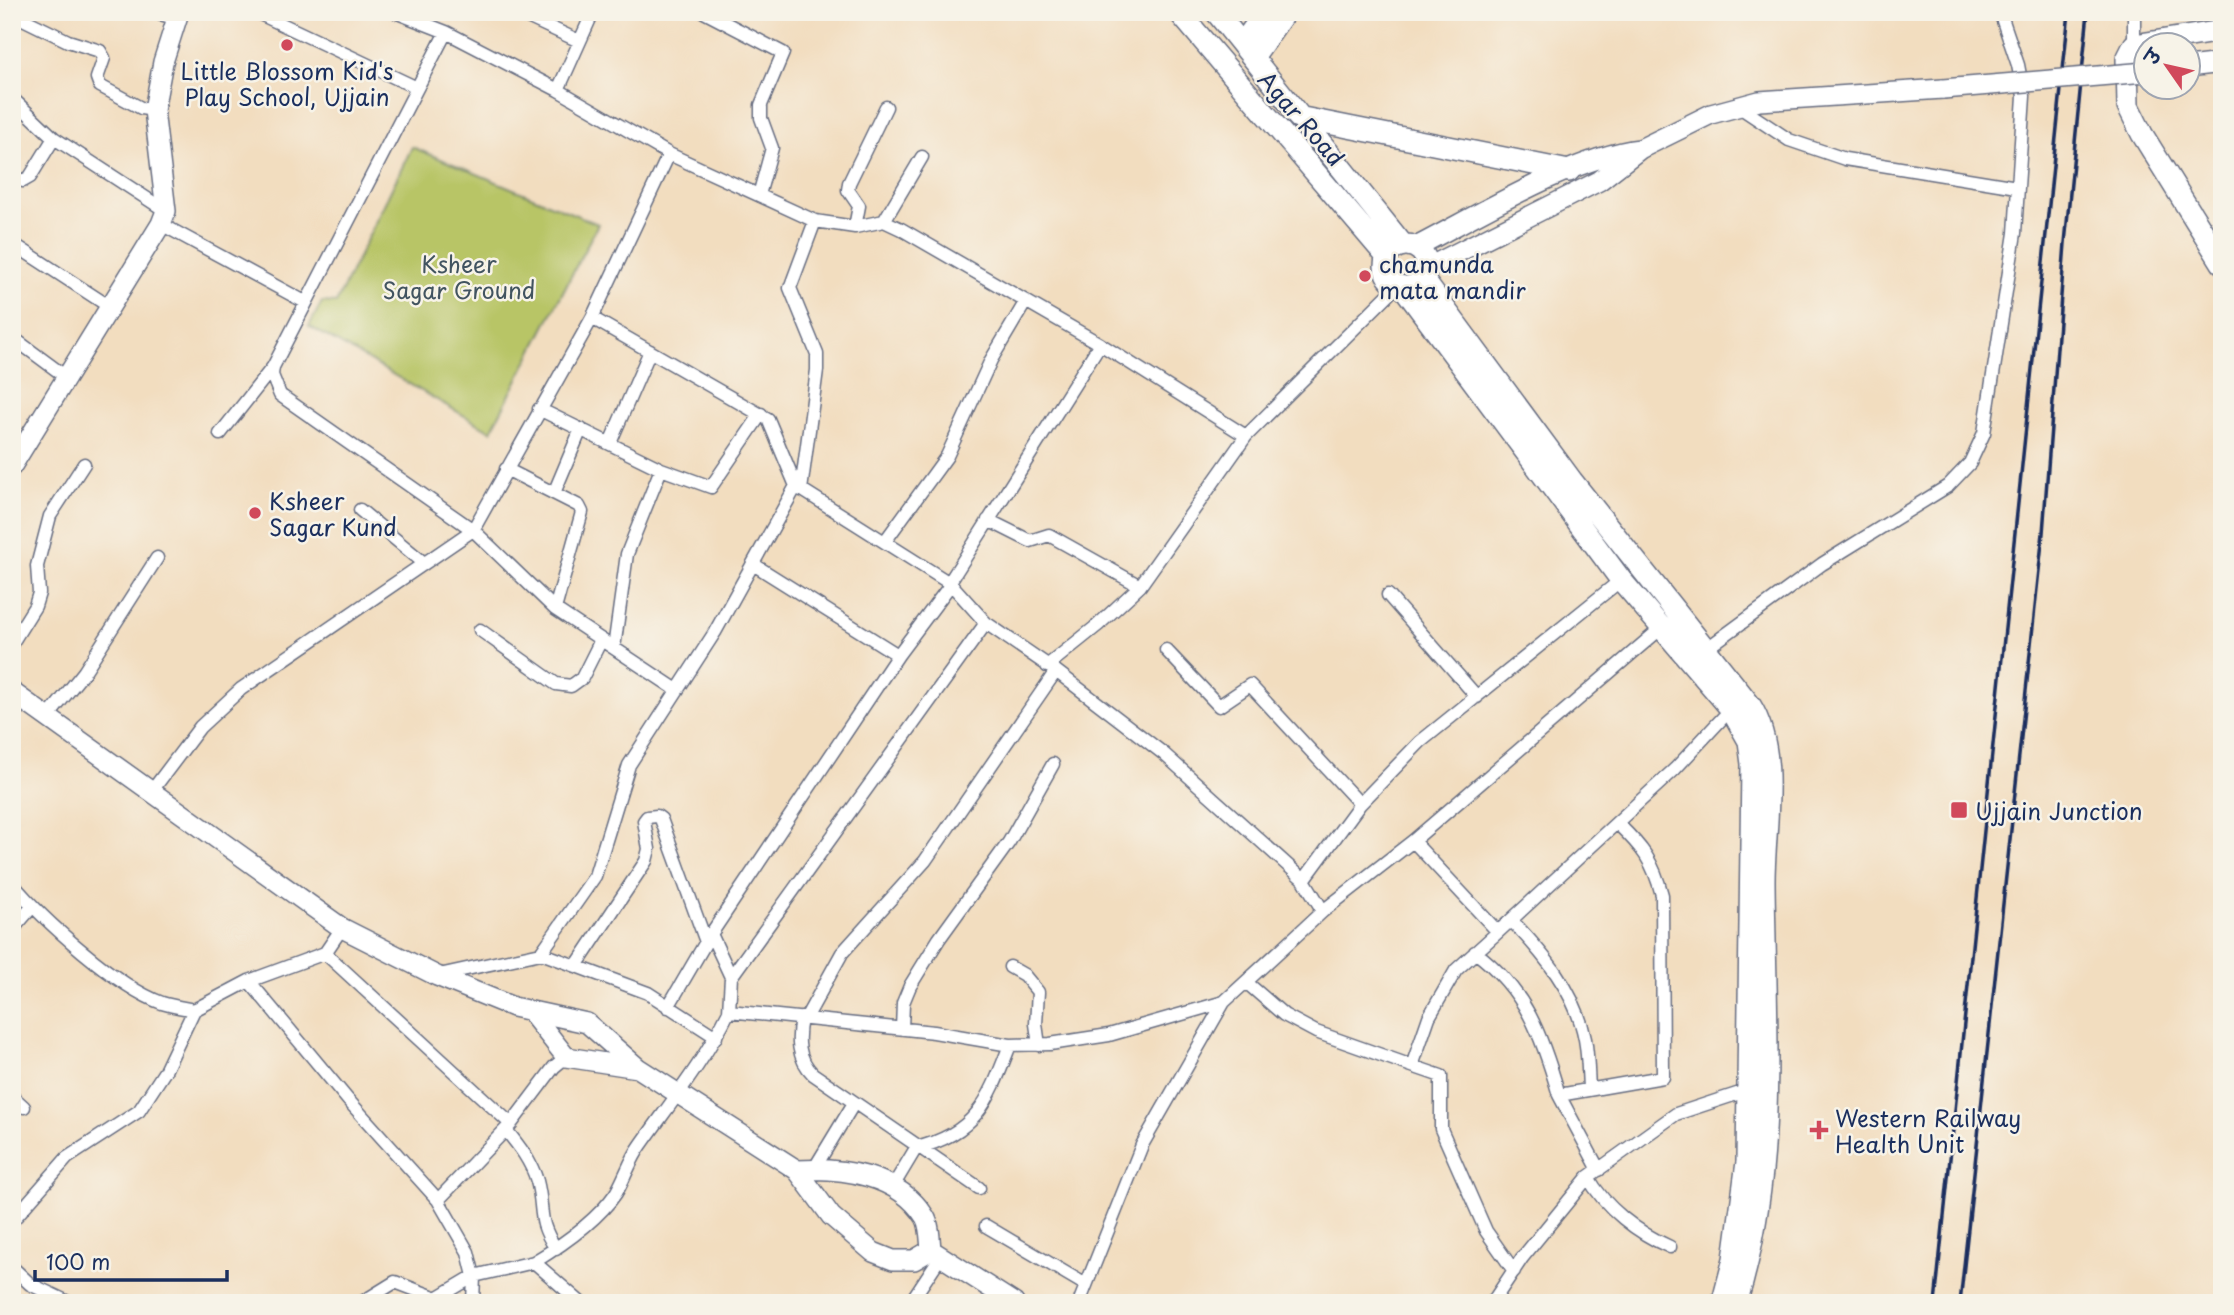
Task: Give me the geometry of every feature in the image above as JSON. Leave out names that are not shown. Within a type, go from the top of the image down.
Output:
[{"type":"main road","name":"Agar Road","points":[[1179,12],[1402,250],[1426,258],[1413,280],[1387,277],[1402,250]]},
{"type":"main road","points":[[1216,12],[1402,250]]},
{"type":"main road","points":[[2202,34],[2222,31]]},
{"type":"main road","points":[[2132,50],[2127,59],[2128,106],[2142,134],[2222,262]]},
{"type":"main road","points":[[1298,117],[1569,172]]},
{"type":"main road","points":[[1413,280],[1621,580],[1706,649],[1750,705],[1766,741],[1754,1224],[1749,1263],[1736,1303]]},
{"type":"main road","points":[[1413,280],[1572,481],[1731,709],[1749,741],[1752,764],[1758,1087],[1734,1259],[1722,1303]]},
{"type":"street","points":[[12,466],[164,218],[154,110],[163,62],[179,16],[153,12]]},
{"type":"street","points":[[256,12],[417,88]]},
{"type":"street","points":[[395,12],[446,32],[558,90],[669,154],[815,221],[855,227],[884,221],[1100,344],[1246,436]]},
{"type":"street","points":[[517,12],[579,41]]},
{"type":"street","points":[[558,90],[593,12]]},
{"type":"street","points":[[704,12],[783,53],[761,105],[761,118],[772,148],[759,195]]},
{"type":"street","points":[[1247,52],[1264,12]]},
{"type":"street","points":[[1247,52],[1286,12]]},
{"type":"street","points":[[1706,649],[1822,564],[1948,486],[1970,463],[1984,433],[2015,233],[2024,96],[2018,65],[2000,12]]},
{"type":"street","points":[[2134,12],[2134,32]]},
{"type":"street","points":[[14,15],[68,41],[100,51],[104,58],[97,78],[100,86],[141,108],[154,110]]},
{"type":"street","points":[[220,434],[273,367],[446,32]]},
{"type":"street","points":[[2202,65],[2222,62]]},
{"type":"street","points":[[979,1188],[916,1148],[805,1066],[799,1050],[804,1018],[842,953],[925,861],[1052,669],[1140,586],[1246,436],[1413,280],[1599,181],[1640,149],[1711,114],[1759,101],[2132,73]]},
{"type":"street","points":[[12,98],[54,138],[164,218],[305,302]]},
{"type":"street","points":[[1738,106],[1789,140],[1845,159],[2017,187]]},
{"type":"street","points":[[855,227],[859,206],[848,190],[849,183],[886,107]]},
{"type":"street","points":[[12,178],[23,180],[30,177],[54,138]]},
{"type":"street","points":[[1402,250],[1524,191],[1620,151],[1640,149]]},
{"type":"street","points":[[151,792],[200,727],[241,689],[472,530],[593,318],[669,154]]},
{"type":"street","points":[[884,221],[922,157]]},
{"type":"street","points":[[541,953],[595,876],[629,765],[715,632],[799,488],[817,370],[817,354],[790,288],[815,221]]},
{"type":"street","points":[[12,243],[110,307]]},
{"type":"street","points":[[886,540],[947,456],[991,360],[1026,301]]},
{"type":"street","points":[[593,318],[768,419],[799,488],[886,540],[950,584],[986,623],[1164,754],[1304,880],[1322,911]]},
{"type":"street","points":[[12,337],[66,377]]},
{"type":"street","points":[[668,1007],[708,938],[898,655],[950,584],[1100,344]]},
{"type":"street","points":[[610,443],[650,351]]},
{"type":"street","points":[[273,367],[272,375],[280,396],[472,530],[555,609],[677,690]]},
{"type":"street","points":[[539,409],[662,469],[711,487],[761,414]]},
{"type":"street","points":[[554,493],[582,429]]},
{"type":"street","points":[[12,643],[35,606],[39,593],[37,566],[50,516],[84,464]]},
{"type":"street","points":[[506,469],[579,506],[582,512],[555,609]]},
{"type":"street","points":[[614,648],[627,554],[662,469]]},
{"type":"street","points":[[360,510],[424,563]]},
{"type":"street","points":[[988,520],[1030,541],[1049,535],[1140,586]]},
{"type":"street","points":[[47,718],[84,672],[157,558]]},
{"type":"street","points":[[753,564],[898,655]]},
{"type":"street","points":[[1304,880],[1360,804],[1420,743],[1621,580]]},
{"type":"street","points":[[1388,595],[1477,697]]},
{"type":"street","points":[[1079,1303],[1142,1144],[1224,1002],[1322,911],[1413,841],[1670,620]]},
{"type":"street","points":[[361,1303],[395,1282],[437,1298],[474,1276],[534,1262],[555,1249],[610,1200],[638,1149],[678,1096],[716,1037],[729,1011],[731,977],[986,623]]},
{"type":"street","points":[[480,630],[556,684],[571,686],[582,678],[601,640]]},
{"type":"street","points":[[1166,650],[1219,706],[1250,685],[1360,804]]},
{"type":"street","points":[[16,701],[47,718],[342,928],[437,976],[530,1011],[587,1023],[638,1068],[678,1096],[805,1170],[855,1172],[877,1178],[926,1219],[936,1253],[1014,1303]]},
{"type":"street","points":[[1412,1066],[1430,1017],[1456,970],[1618,824],[1675,769],[1731,709]]},
{"type":"street","points":[[902,1029],[903,1003],[910,986],[939,939],[1009,842],[1053,764]]},
{"type":"street","points":[[576,966],[641,871],[649,849],[644,821],[647,817],[657,816],[662,819],[708,938],[731,977]]},
{"type":"street","points":[[1559,1095],[1663,1077],[1662,895],[1655,867],[1642,846],[1618,824]]},
{"type":"street","points":[[1413,841],[1497,932]]},
{"type":"street","points":[[12,883],[32,907],[106,969],[143,994],[162,1003],[194,1010]]},
{"type":"street","points":[[12,930],[32,907]]},
{"type":"street","points":[[1511,920],[1540,950],[1569,996],[1585,1039],[1589,1088]]},
{"type":"street","points":[[12,1221],[67,1157],[139,1111],[165,1071],[194,1010],[250,981],[325,953],[342,928]]},
{"type":"street","points":[[1475,952],[1498,970],[1520,998],[1542,1036],[1559,1095],[1593,1173],[1596,1192],[1624,1219],[1670,1247]]},
{"type":"street","points":[[325,953],[508,1127],[528,1158],[538,1184],[541,1225],[555,1249]]},
{"type":"street","points":[[437,976],[541,953],[648,993],[716,1037]]},
{"type":"street","points":[[1010,967],[1024,975],[1038,992],[1036,1024],[1039,1045]]},
{"type":"street","points":[[250,981],[348,1100],[438,1199],[468,1252],[474,1276],[473,1303]]},
{"type":"street","points":[[1247,983],[1284,1014],[1315,1032],[1441,1076],[1441,1129],[1486,1231],[1514,1271]]},
{"type":"street","points":[[729,1011],[902,1029],[1010,1045],[1039,1045],[1109,1035],[1224,1002]]},
{"type":"street","points":[[530,1011],[566,1057],[638,1068]]},
{"type":"street","points":[[892,1188],[916,1148],[954,1136],[972,1121],[997,1080],[1010,1045]]},
{"type":"street","points":[[438,1199],[508,1127],[554,1067],[566,1057]]},
{"type":"street","points":[[1492,1303],[1514,1271],[1593,1173],[1676,1114],[1758,1087]]},
{"type":"street","points":[[12,1096],[24,1107]]},
{"type":"street","points":[[805,1170],[854,1103]]},
{"type":"street","points":[[805,1170],[831,1216],[873,1252],[893,1259],[914,1259],[936,1253]]},
{"type":"street","points":[[986,1226],[1086,1285]]},
{"type":"street","points":[[910,1303],[936,1253]]},
{"type":"street","points":[[534,1262],[581,1303]]},
{"type":"street","points":[[12,1267],[30,1284],[70,1303]]},
{"type":"street","points":[[802,1303],[816,1300],[829,1303]]},
{"type":"green space","name":"Ksheer Sagar Ground","points":[[412,147],[598,224],[491,431],[309,326],[322,302],[336,303]]},
{"type":"railway","points":[[1935,1303],[2069,12]]},
{"type":"railway","points":[[1960,1303],[2043,533],[2065,243],[2088,12]]},
{"type":"place","name":"Little Blossom Kid's Play School, Ujjain","points":[[287,45]]},
{"type":"place","name":"chamunda mata mandir","points":[[1365,276]]},
{"type":"place","name":"Ksheer Sagar Kund","points":[[255,513]]},
{"type":"place","name":"Ujjain Junction","points":[[1959,810]]},
{"type":"place","name":"Western Railway Health Unit","points":[[1819,1130]]}]
